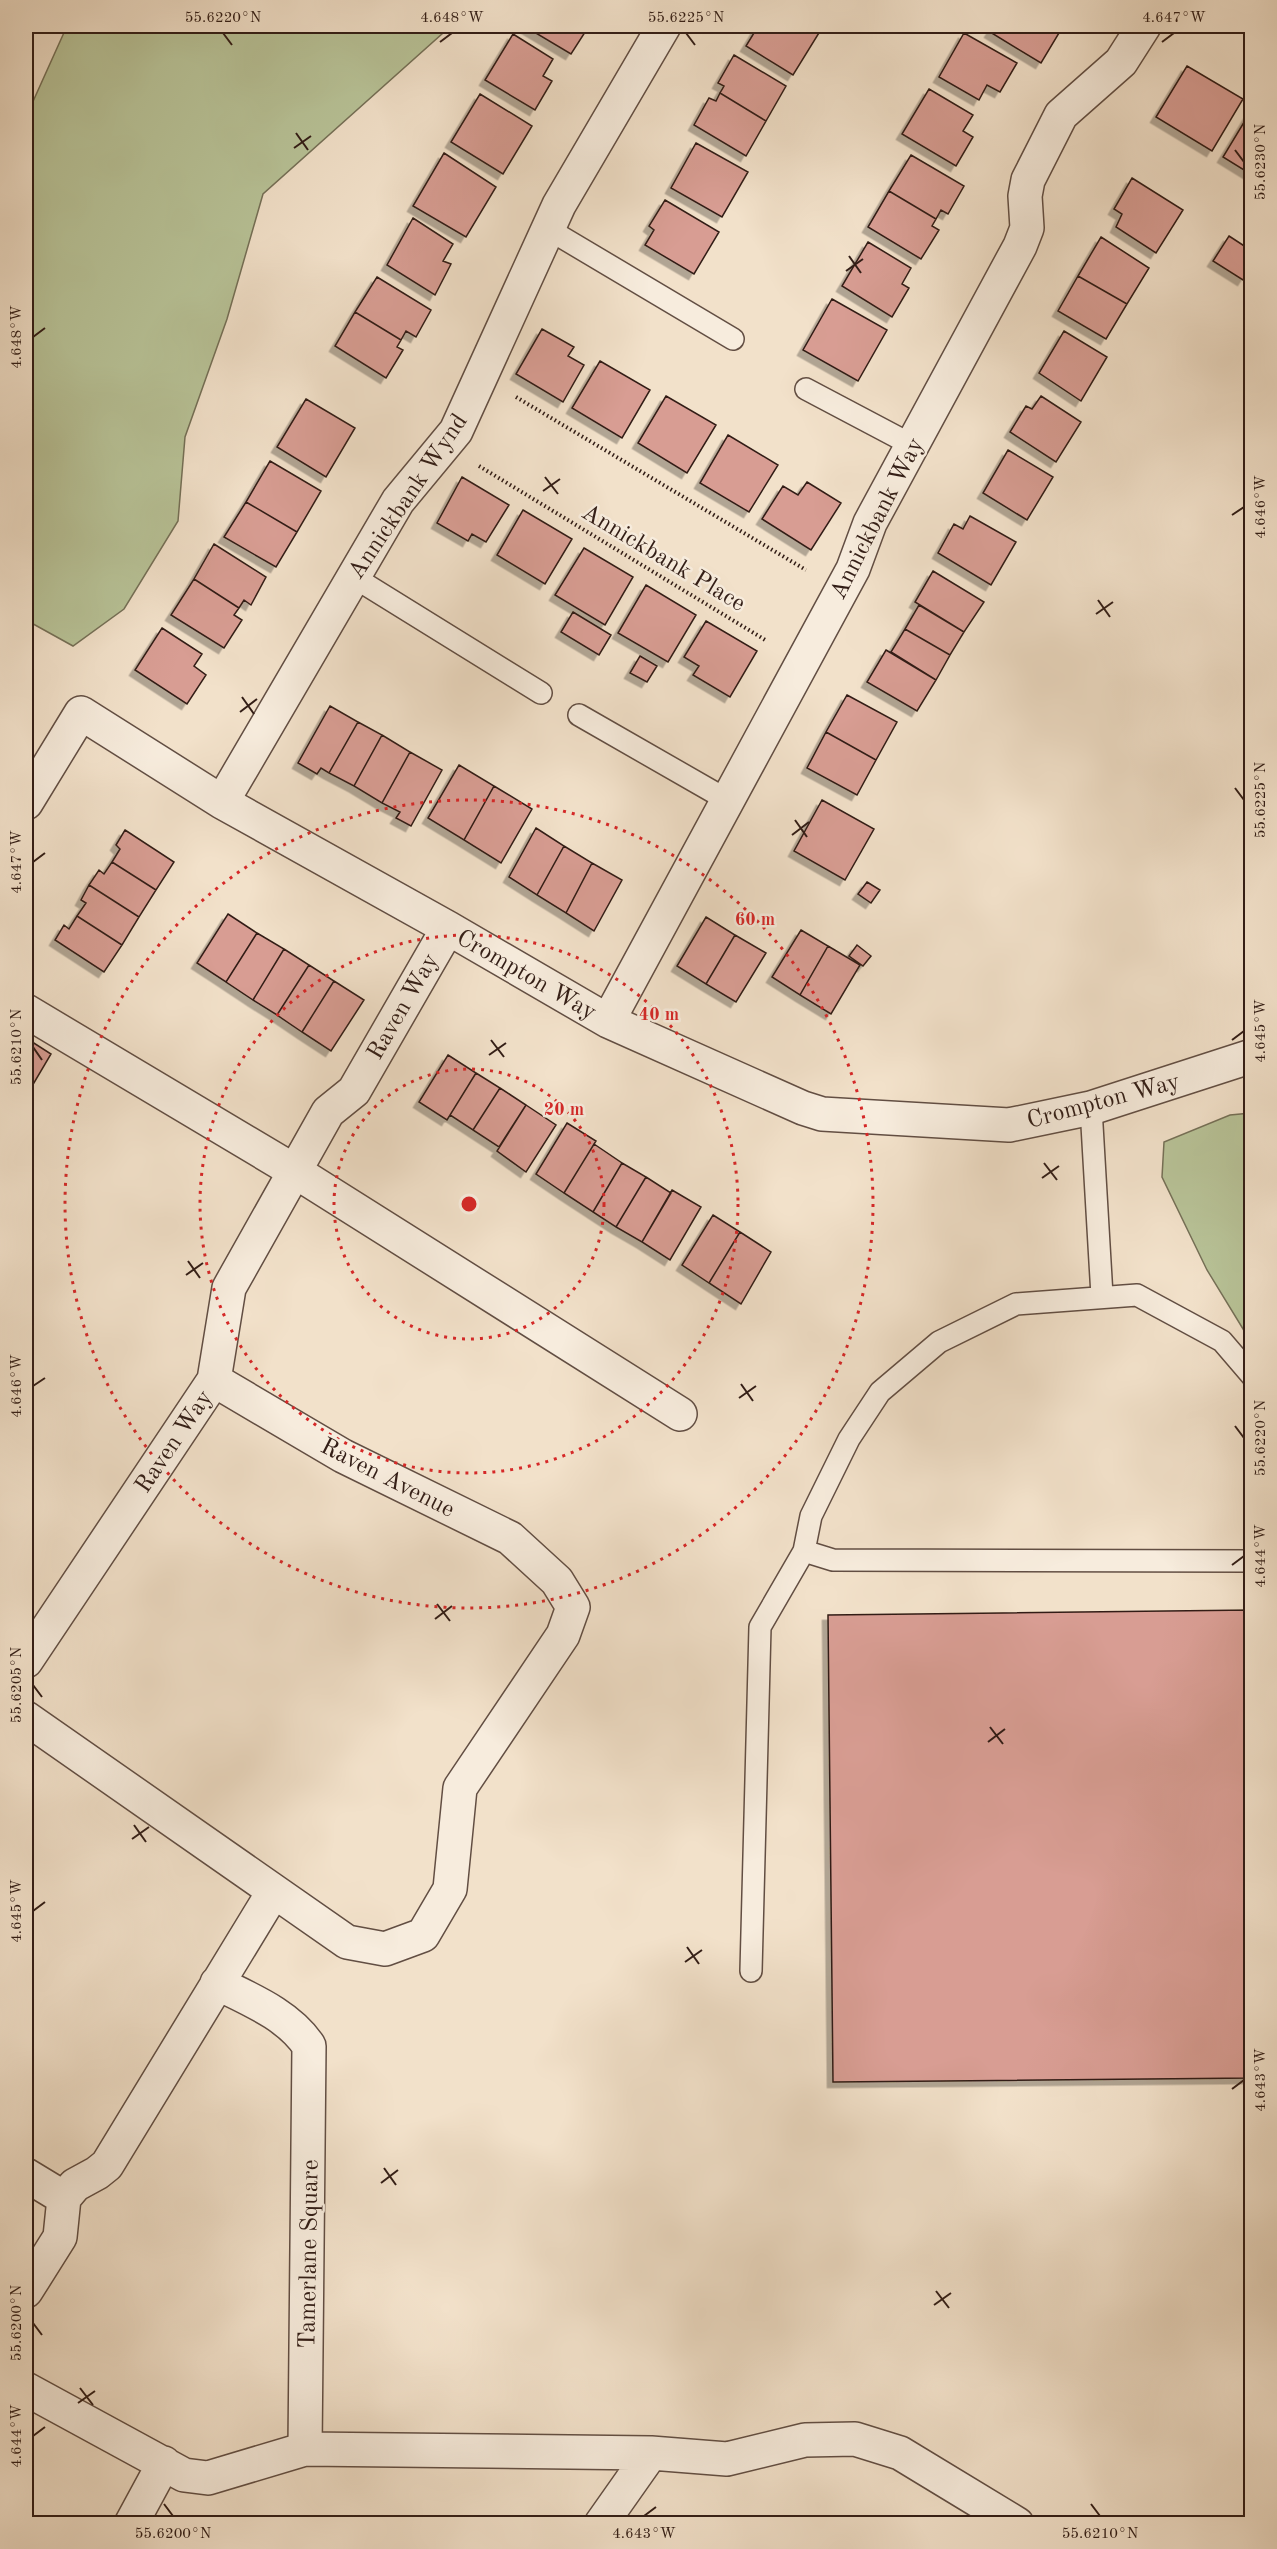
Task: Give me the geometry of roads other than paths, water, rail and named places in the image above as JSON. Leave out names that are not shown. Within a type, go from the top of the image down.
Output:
[{"type":"street","name":"Annickbank Wynd","points":[[222,802],[290,688],[352,576],[398,501],[456,431],[559,205],[664,26]]},
{"type":"street","name":"Annickbank Way","points":[[608,1021],[853,569],[870,523],[1020,246],[1027,228],[1025,196],[1028,180],[1061,115],[1121,62],[1144,26]]},
{"type":"street","name":"Crompton Way","points":[[26,803],[81,713],[222,802],[448,928],[608,1021],[803,1108],[822,1114],[1009,1125],[1091,1108],[1251,1056]]},
{"type":"street","name":"Raven Way","points":[[26,1661],[214,1380],[229,1288],[328,1112],[354,1090],[448,928]]},
{"type":"street","points":[[26,1011],[296,1172],[680,1414]]},
{"type":"street","name":"Raven Avenue","points":[[214,1380],[343,1456],[510,1539],[557,1581],[573,1607],[563,1635],[460,1788],[450,1889],[423,1935],[385,1949],[348,1942],[274,1891]]},
{"type":"street","points":[[26,1718],[274,1891],[107,2165],[75,2185],[64,2198],[60,2237],[26,2291]]},
{"type":"street","name":"Tamerlane Square","points":[[218,1983],[268,2011],[301,2034],[309,2046],[305,2449]]},
{"type":"street","points":[[26,2175],[64,2198]]},
{"type":"street","points":[[26,2389],[184,2475],[208,2478],[305,2449],[651,2453],[727,2459],[806,2440],[855,2439],[900,2453],[1017,2523]]},
{"type":"street","points":[[601,2523],[651,2453]]},
{"type":"street","points":[[131,2523],[164,2463]]},
{"type":"lane","points":[[548,229],[733,339]]},
{"type":"lane","points":[[806,389],[912,445]]},
{"type":"lane","points":[[352,576],[541,693]]},
{"type":"lane","points":[[579,716],[729,801]]},
{"type":"lane","points":[[1091,1108],[1102,1296]]},
{"type":"lane","points":[[752,1971],[760,1627],[804,1551],[811,1516],[849,1438],[880,1392],[939,1342],[1016,1304],[1102,1296],[1137,1295],[1222,1341],[1251,1376]]},
{"type":"lane","points":[[804,1551],[833,1560],[1251,1562]]}]
